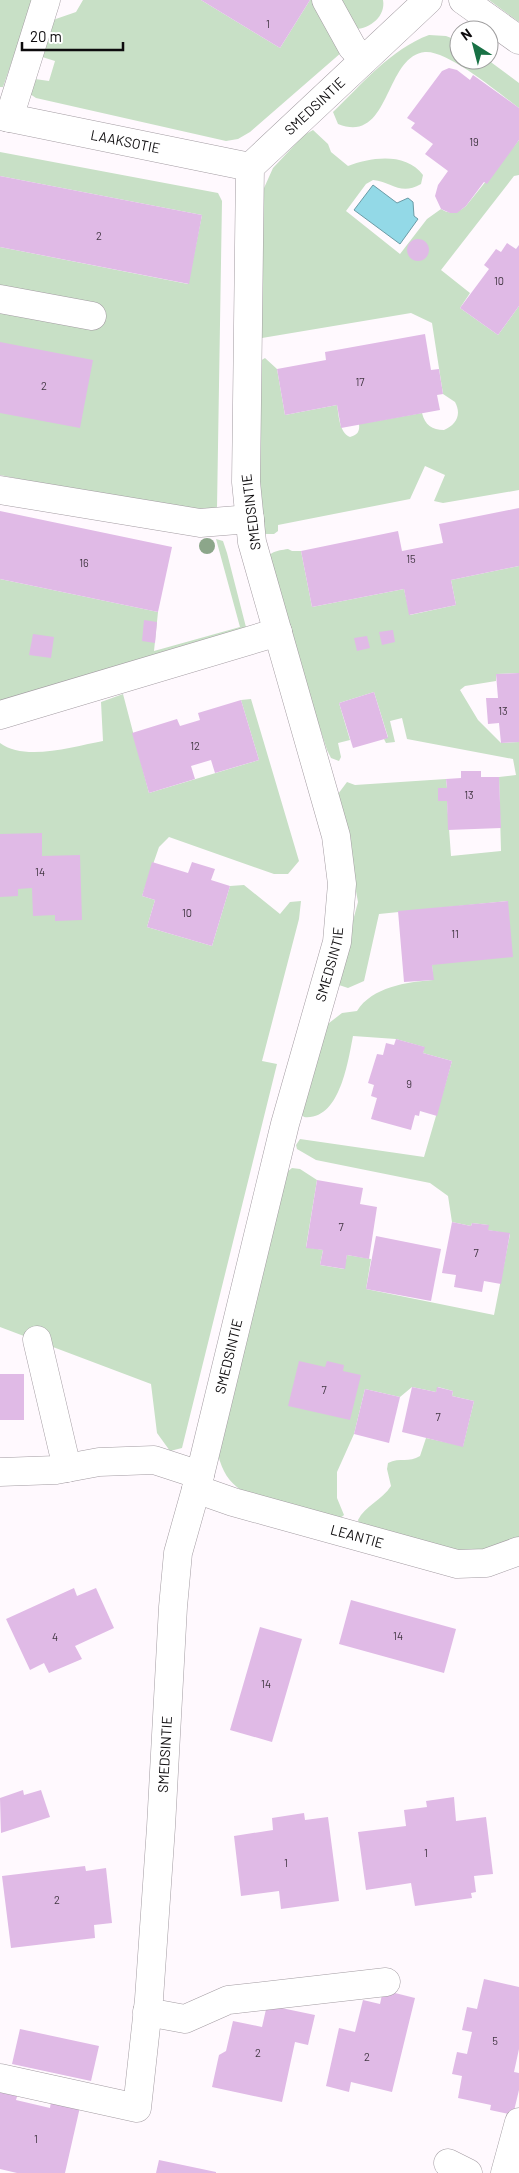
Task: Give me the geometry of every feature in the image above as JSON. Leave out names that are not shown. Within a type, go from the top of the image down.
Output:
[{"type":"street","points":[[4,117],[46,0]]},
{"type":"street","points":[[326,0],[352,47],[364,60]]},
{"type":"street","name":"SMEDSINTIE","points":[[0,2078],[137,2108],[148,2006],[178,1553],[198,1482],[285,1124],[337,942],[342,884],[336,836],[252,542],[246,482],[250,167],[428,0]]},
{"type":"street","points":[[463,0],[519,40]]},
{"type":"street","name":"LAAKSOTIE","points":[[4,117],[250,167]]},
{"type":"street","points":[[0,299],[92,316]]},
{"type":"street","points":[[0,490],[200,523],[250,519]]},
{"type":"street","points":[[0,715],[278,632]]},
{"type":"street","points":[[36,1340],[67,1468]]},
{"type":"street","name":"LEANTIE","points":[[0,1472],[67,1468],[99,1462],[154,1460],[233,1502],[457,1564],[486,1563],[519,1551]]},
{"type":"street","points":[[148,2006],[185,2019],[228,2000],[386,1982]]},
{"type":"street","points":[[505,2173],[519,2122]]},
{"type":"green space","points":[[0,0],[33,0],[3,87],[0,87]]},
{"type":"green space","points":[[83,0],[201,0],[280,48],[310,0],[318,0],[342,52],[250,132],[238,139],[226,141],[36,98],[30,94],[35,79],[49,81],[55,61],[39,56],[50,21],[76,12]]},
{"type":"green space","points":[[337,0],[383,0],[383,6],[376,20],[366,27],[355,29]]},
{"type":"green space","points":[[489,0],[519,0],[519,22]]},
{"type":"green space","points":[[429,35],[449,37],[449,59],[435,53],[425,52],[412,57],[393,82],[378,112],[368,122],[355,127],[338,124],[333,112],[378,68],[415,41]]},
{"type":"green space","points":[[499,68],[519,83],[519,108],[467,70],[499,70]]},
{"type":"green space","points":[[313,130],[328,144],[331,152],[348,166],[367,160],[388,158],[407,163],[423,175],[421,184],[407,189],[373,180],[366,184],[346,211],[400,254],[427,219],[441,209],[454,212],[466,206],[519,140],[519,175],[514,176],[441,270],[470,293],[460,308],[498,335],[519,306],[519,490],[443,503],[434,501],[445,475],[425,466],[410,499],[278,525],[278,531],[274,534],[265,534],[256,520],[260,361],[265,358],[277,369],[285,415],[337,405],[342,428],[346,435],[350,437],[358,433],[359,424],[422,413],[425,421],[430,426],[444,430],[455,422],[458,415],[455,402],[443,394],[432,323],[411,313],[262,338],[256,331],[260,197],[273,168],[304,135]]},
{"type":"green space","points":[[0,152],[218,193],[222,201],[217,508],[199,516],[0,475],[0,307],[98,323],[101,305],[0,288],[0,247],[188,284],[202,215],[0,176]]},
{"type":"green space","points":[[216,539],[223,541],[227,553],[248,635],[0,705],[0,579],[158,612],[154,651],[240,627]]},
{"type":"green space","points":[[288,549],[301,551],[312,607],[404,589],[410,615],[456,605],[451,580],[519,566],[519,673],[496,674],[496,681],[465,686],[460,690],[478,720],[501,743],[519,742],[519,1538],[483,1554],[449,1553],[360,1526],[358,1520],[391,1486],[387,1469],[388,1463],[420,1456],[426,1438],[463,1446],[474,1401],[452,1396],[453,1391],[438,1387],[436,1392],[412,1387],[400,1397],[365,1389],[354,1434],[337,1472],[337,1498],[344,1515],[339,1519],[242,1491],[227,1476],[218,1455],[287,1172],[292,1168],[300,1169],[317,1180],[306,1247],[323,1250],[320,1265],[344,1269],[347,1255],[371,1259],[366,1289],[494,1315],[510,1234],[488,1230],[488,1225],[472,1223],[471,1226],[452,1222],[448,1196],[430,1183],[316,1160],[297,1149],[296,1145],[300,1139],[424,1157],[452,1061],[423,1053],[424,1047],[396,1039],[353,1036],[345,1074],[334,1100],[326,1110],[316,1116],[304,1117],[298,1111],[320,1030],[342,1013],[357,1011],[372,996],[381,991],[401,984],[433,980],[432,965],[508,901],[379,914],[364,981],[348,988],[336,984],[358,902],[338,794],[347,782],[355,785],[446,779],[447,788],[438,789],[438,801],[447,801],[451,856],[501,851],[499,777],[516,775],[513,759],[407,739],[402,718],[390,721],[395,742],[386,743],[384,739],[388,737],[374,692],[339,703],[350,740],[338,743],[341,757],[339,761],[331,758],[266,563],[271,554]]},
{"type":"green space","points":[[123,694],[149,793],[259,760],[241,700],[251,699],[299,861],[288,874],[274,874],[169,837],[159,847],[142,896],[155,900],[147,927],[212,946],[230,886],[244,885],[280,914],[290,902],[301,901],[299,919],[262,1061],[277,1064],[182,1448],[170,1451],[157,1433],[151,1384],[0,1327],[0,743],[10,749],[36,752],[65,749],[103,741],[101,702]]},
{"type":"water","points":[[373,185],[397,203],[408,198],[413,202],[414,216],[418,219],[400,244],[354,210]]},
{"type":"building","points":[[201,0],[310,0],[280,48]]},
{"type":"building","points":[[449,68],[449,70],[457,70],[470,80],[473,75],[519,108],[519,140],[487,184],[484,182],[466,206],[457,213],[450,213],[441,209],[435,196],[438,185],[448,171],[425,154],[433,144],[411,128],[415,123],[407,118],[442,71]]},
{"type":"building","points":[[0,176],[202,215],[189,284],[0,247]]},
{"type":"building","points":[[418,239],[426,242],[429,250],[426,258],[418,261],[410,258],[407,250],[410,242]]},
{"type":"building","points":[[507,243],[516,249],[519,245],[519,306],[498,335],[460,308],[489,269],[484,265],[496,249],[501,252]]},
{"type":"building","points":[[425,334],[431,370],[439,369],[443,394],[437,395],[440,410],[341,428],[337,405],[285,415],[277,369],[326,360],[325,352]]},
{"type":"building","points":[[0,342],[93,360],[80,428],[0,413]]},
{"type":"building","points":[[519,508],[519,566],[451,580],[456,605],[409,615],[404,589],[312,607],[301,551],[398,531],[402,551],[443,543],[439,524]]},
{"type":"building","points":[[0,511],[172,547],[158,612],[0,579]]},
{"type":"building","points":[[144,620],[157,622],[155,643],[142,641]]},
{"type":"building","points":[[393,630],[395,642],[382,645],[379,632]]},
{"type":"building","points":[[33,634],[54,637],[51,658],[29,655]]},
{"type":"building","points":[[367,636],[370,648],[357,651],[354,638]]},
{"type":"building","points":[[519,673],[519,742],[501,743],[499,723],[488,724],[486,698],[498,698],[496,674]]},
{"type":"building","points":[[374,692],[388,738],[353,748],[339,703]]},
{"type":"building","points":[[241,700],[259,760],[215,773],[211,760],[191,766],[195,779],[149,793],[132,733],[177,719],[180,726],[200,720],[198,713]]},
{"type":"building","points":[[461,771],[481,771],[481,777],[499,777],[501,828],[448,830],[447,801],[438,801],[438,788],[447,788],[446,779],[461,778]]},
{"type":"building","points":[[42,833],[42,856],[80,855],[82,920],[55,921],[55,915],[33,916],[32,888],[18,889],[18,896],[0,897],[0,834]]},
{"type":"building","points":[[152,862],[188,873],[192,862],[215,869],[211,880],[230,886],[212,946],[147,927],[155,900],[142,896]]},
{"type":"building","points":[[508,901],[513,957],[432,965],[434,980],[404,982],[398,911]]},
{"type":"building","points":[[396,1039],[425,1047],[423,1053],[452,1061],[437,1116],[420,1111],[419,1116],[415,1115],[411,1130],[371,1119],[377,1098],[371,1096],[374,1085],[368,1083],[377,1054],[383,1055],[386,1043],[394,1045]]},
{"type":"building","points":[[317,1180],[363,1188],[360,1204],[377,1207],[369,1259],[347,1255],[345,1269],[320,1265],[323,1250],[306,1248]]},
{"type":"building","points":[[452,1222],[471,1226],[472,1223],[489,1225],[488,1230],[510,1233],[501,1284],[484,1281],[482,1292],[454,1287],[456,1275],[442,1273]]},
{"type":"building","points":[[376,1236],[441,1249],[431,1301],[366,1289]]},
{"type":"building","points":[[299,1361],[325,1367],[327,1361],[344,1365],[343,1371],[361,1375],[350,1420],[288,1406]]},
{"type":"building","points":[[0,1374],[24,1374],[24,1420],[0,1420]]},
{"type":"building","points":[[412,1387],[436,1392],[437,1387],[453,1391],[452,1396],[474,1401],[463,1447],[402,1432]]},
{"type":"building","points":[[365,1389],[400,1397],[389,1443],[354,1434]]},
{"type":"building","points":[[74,1588],[77,1596],[96,1588],[114,1628],[75,1646],[82,1659],[49,1673],[44,1663],[30,1670],[6,1619]]},
{"type":"building","points":[[351,1600],[456,1629],[444,1673],[339,1644]]},
{"type":"building","points":[[260,1627],[302,1639],[272,1742],[230,1730]]},
{"type":"building","points":[[23,1790],[24,1795],[41,1790],[50,1817],[1,1833],[0,1798]]},
{"type":"building","points":[[454,1797],[456,1821],[486,1817],[493,1874],[474,1876],[476,1892],[471,1893],[472,1898],[415,1906],[411,1883],[366,1890],[358,1832],[406,1826],[404,1810],[427,1807],[426,1801]]},
{"type":"building","points":[[304,1813],[305,1820],[328,1817],[339,1901],[281,1909],[279,1891],[241,1896],[234,1836],[273,1830],[272,1818]]},
{"type":"building","points":[[85,1866],[86,1871],[106,1868],[112,1923],[94,1925],[95,1938],[11,1948],[2,1876]]},
{"type":"building","points":[[484,1979],[519,1987],[519,2049],[514,2072],[519,2073],[519,2090],[513,2115],[490,2110],[491,2105],[458,2098],[462,2076],[452,2074],[457,2052],[467,2054],[472,2032],[462,2030],[467,2007],[477,2009]]},
{"type":"building","points":[[383,1990],[415,1998],[392,2092],[351,2082],[349,2092],[326,2086],[339,2028],[355,2032],[363,2000],[380,2004]]},
{"type":"building","points":[[267,2005],[315,2015],[308,2045],[295,2042],[282,2102],[212,2087],[219,2055],[226,2051],[233,2021],[262,2027]]},
{"type":"building","points":[[20,2029],[99,2046],[91,2081],[12,2064]]},
{"type":"building","points":[[0,2089],[18,2093],[16,2100],[50,2108],[51,2101],[80,2107],[65,2173],[17,2173],[0,2169]]},
{"type":"building","points":[[159,2160],[216,2172],[216,2173],[156,2173]]}]
